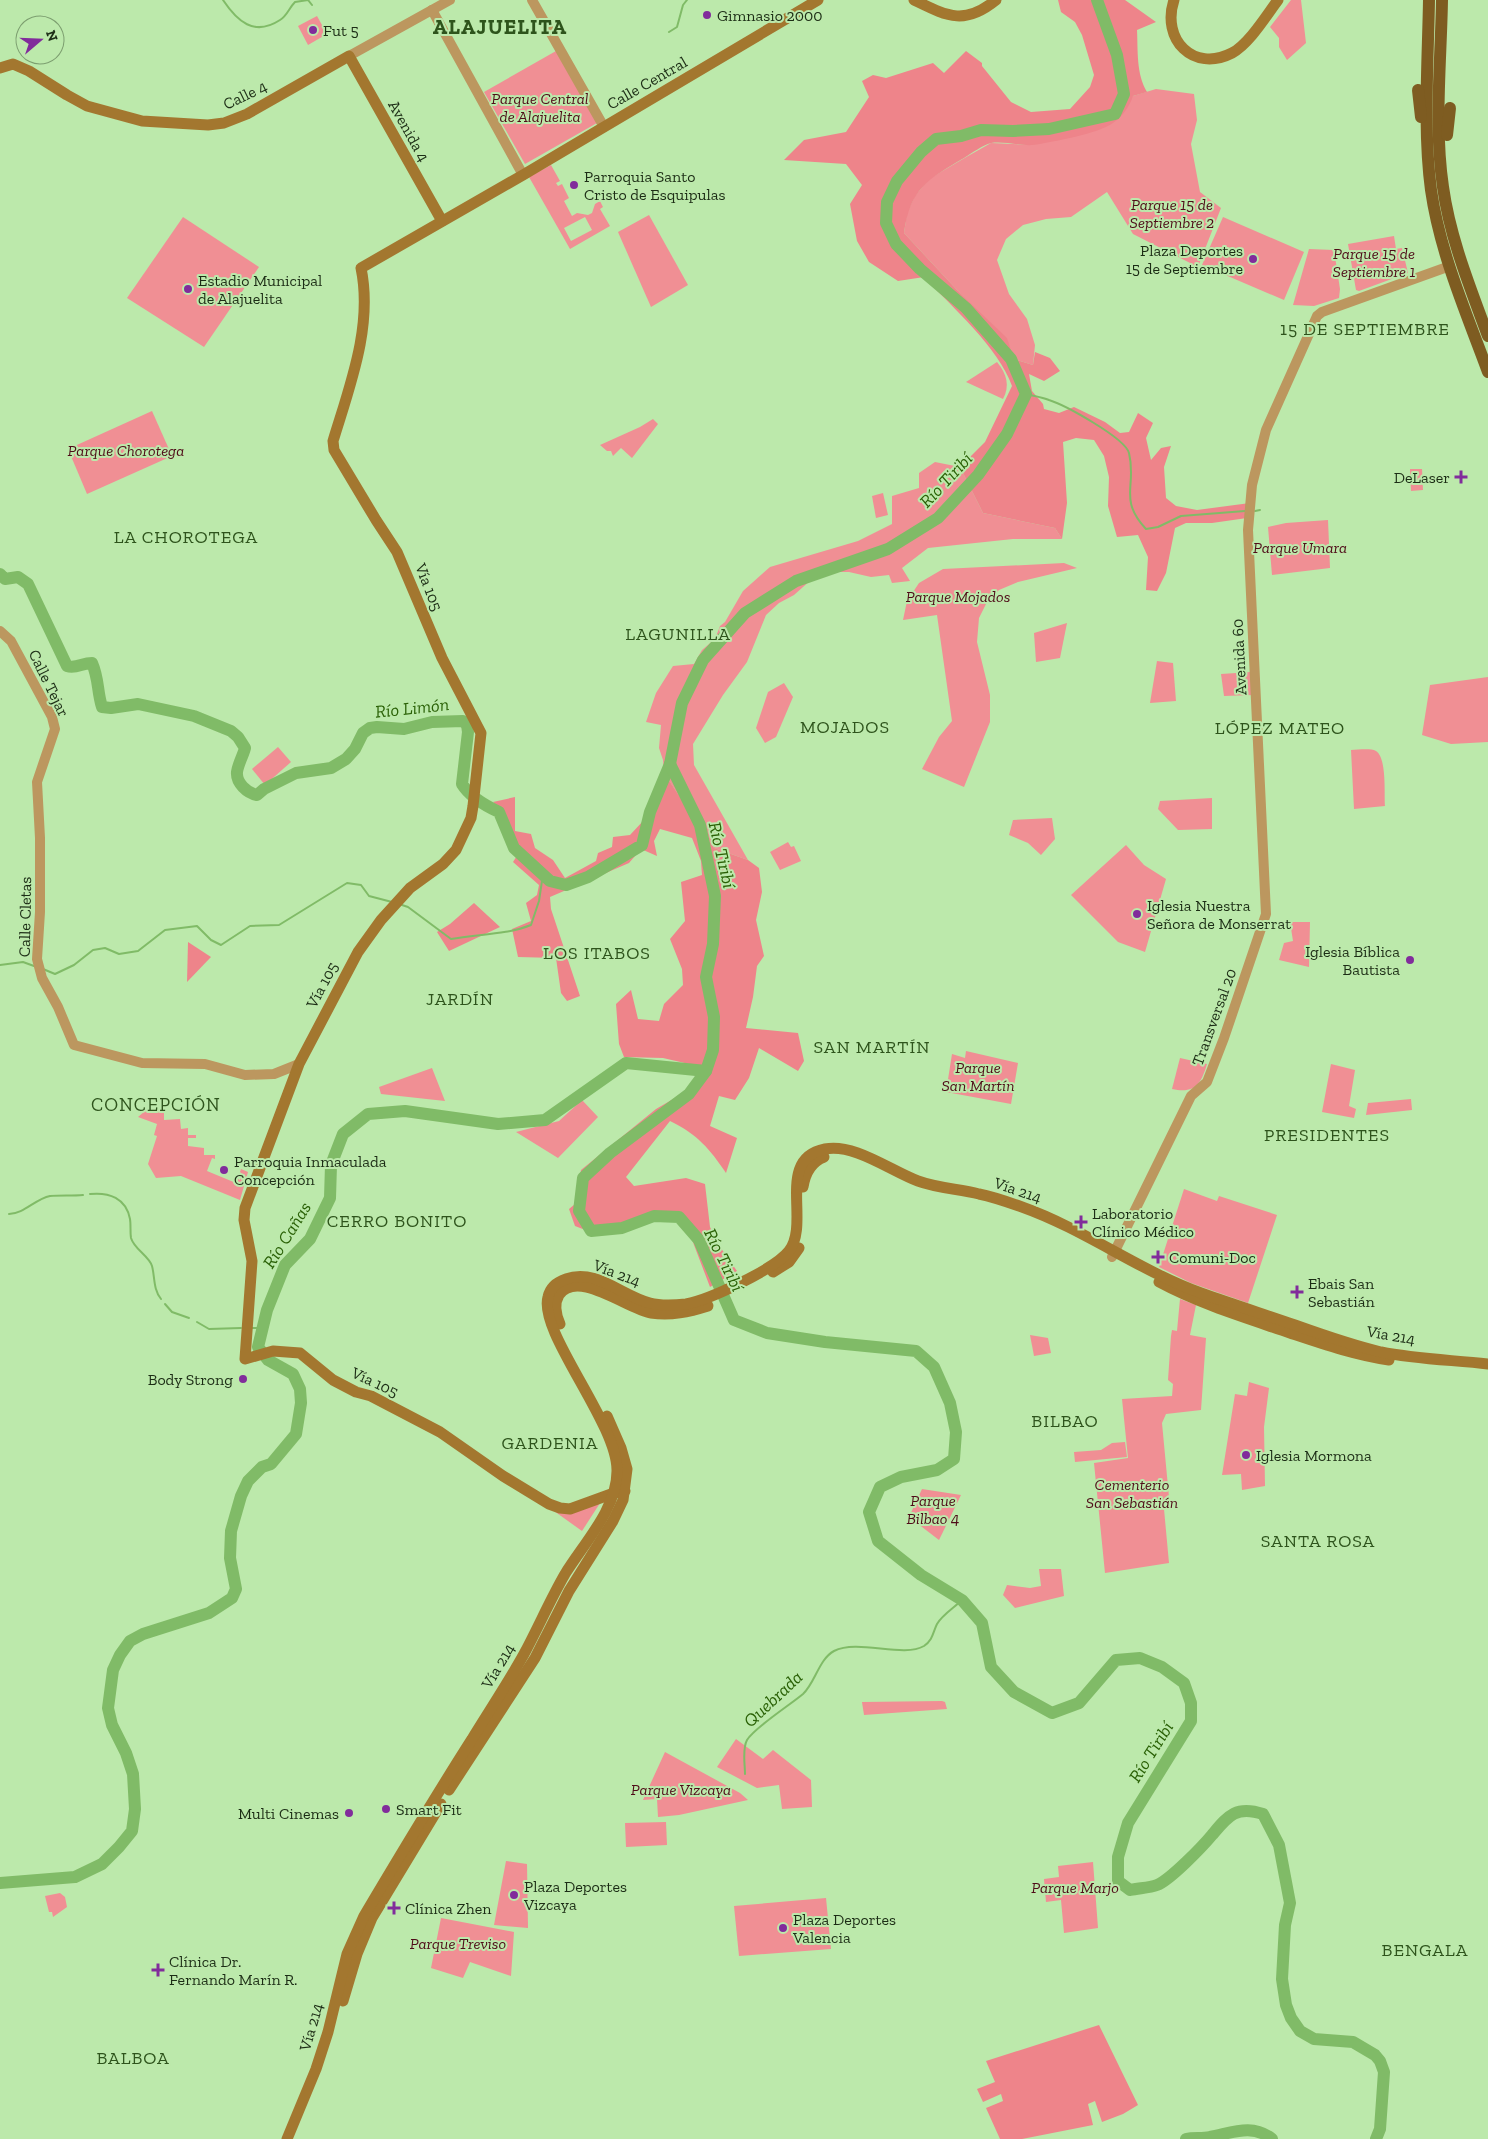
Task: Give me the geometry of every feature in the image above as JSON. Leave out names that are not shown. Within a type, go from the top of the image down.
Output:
[{"type":"highway","points":[[1429,0],[1429,172]]},
{"type":"highway","points":[[1442,0],[1440,121],[1443,185],[1451,228],[1488,336]]},
{"type":"highway","points":[[1418,90],[1436,217],[1450,266],[1488,372]]},
{"type":"highway","points":[[1443,185],[1450,108]]},
{"type":"main road","name":"Calle Central","points":[[361,268],[523,175],[818,0]]},
{"type":"main road","points":[[914,0],[940,13],[959,17],[976,13],[996,0]]},
{"type":"main road","points":[[1174,0],[1171,10],[1172,28],[1178,44],[1190,55],[1206,58],[1222,57],[1242,47],[1278,0]]},
{"type":"main road","name":"Calle 4","points":[[0,68],[13,64],[29,71],[87,106],[142,121],[208,125],[224,123],[247,114],[349,56]]},
{"type":"main road","name":"Avenida 4","points":[[349,56],[442,221]]},
{"type":"main road","name":"Vía 105","points":[[361,268],[366,288],[365,313],[353,372],[333,441],[334,450],[397,552],[442,658],[481,733],[471,818],[456,850],[443,864],[410,888],[358,952],[299,1064],[245,1208],[244,1220],[252,1261],[244,1359],[273,1351],[300,1354],[333,1380],[356,1392],[371,1396],[440,1432],[502,1476],[549,1504],[570,1509],[619,1492]]},
{"type":"main road","name":"Vía 214","points":[[287,2139],[312,2083],[328,2032],[347,1954],[364,1916],[524,1654],[566,1574],[619,1492],[628,1469],[607,1417],[556,1314],[555,1305],[560,1295],[566,1289],[582,1286],[595,1289],[650,1313],[685,1313],[789,1262],[797,1251],[803,1230],[802,1198],[804,1176],[819,1159],[832,1156],[853,1159],[905,1184],[983,1201],[1021,1213],[1196,1291],[1352,1345],[1386,1353],[1488,1364]]},
{"type":"main road","name":"Vía 214","points":[[1114,1254],[1190,1297],[1351,1353],[1404,1362],[1488,1370]]},
{"type":"main road","name":"Vía 214","points":[[294,2139],[323,2070],[357,1954],[372,1918],[467,1761],[534,1658],[568,1591],[613,1521],[623,1500],[619,1492]]},
{"type":"street","name":"Calle 4","points":[[349,56],[450,0]]},
{"type":"street","points":[[532,0],[604,127]]},
{"type":"street","points":[[432,10],[523,175]]},
{"type":"street","name":"Avenida 60","points":[[1266,914],[1248,530],[1252,485],[1266,430],[1317,316],[1322,312],[1450,266]]},
{"type":"street","name":"Calle Tejar","points":[[0,631],[12,641],[52,717],[55,729],[37,782]]},
{"type":"street","name":"Calle Cletas","points":[[37,782],[40,866],[37,959],[42,978],[58,1007],[74,1045],[142,1063],[206,1064],[245,1076],[274,1074],[299,1064]]},
{"type":"street","name":"Transversal 20","points":[[1114,1254],[1191,1096],[1207,1082],[1266,914]]},
{"type":"green space","points":[[1291,0],[1301,0],[1306,43],[1287,60],[1279,47],[1279,38],[1270,27]]},
{"type":"green space","name":"Fut 5","points":[[317,16],[327,34],[308,45],[298,26]]},
{"type":"green space","name":"Parque Central de Alajuelita","points":[[556,51],[597,123],[525,164],[484,92]]},
{"type":"green space","name":"Parque 15 de Septiembre 2","points":[[1156,89],[1194,94],[1197,120],[1191,144],[1200,192],[1221,208],[1198,267],[1133,234],[1107,192],[1071,217],[1046,219],[1023,225],[1006,239],[997,260],[1009,294],[1027,319],[1035,345],[1033,365],[1014,359],[1006,338],[957,290],[904,233],[907,213],[915,196],[929,179],[991,143],[1032,145],[1133,96]]},
{"type":"green space","points":[[551,165],[560,181],[556,183],[558,186],[562,184],[569,198],[564,201],[572,216],[577,213],[588,215],[592,213],[595,204],[600,201],[603,207],[600,209],[610,226],[570,249],[529,177]],"holes":[[[585,217],[592,230],[571,241],[564,228]]]},
{"type":"green space","points":[[649,215],[688,285],[651,307],[618,232]]},
{"type":"green space","name":"Estadio Municipal de Alajuelita","points":[[183,217],[259,267],[204,347],[127,298]]},
{"type":"green space","name":"Plaza Deportes 15 de Septiembre","points":[[1223,217],[1304,252],[1284,300],[1202,265]]},
{"type":"green space","name":"Parque 15 de Septiembre 1","points":[[1394,236],[1396,249],[1402,248],[1408,273],[1359,291],[1356,290],[1348,244]]},
{"type":"green space","points":[[1309,249],[1334,250],[1340,289],[1339,298],[1314,306],[1293,305]]},
{"type":"green space","points":[[997,362],[1003,371],[1007,385],[1003,399],[966,382]]},
{"type":"green space","name":"Parque Chorotega","points":[[152,411],[172,456],[87,494],[68,449]]},
{"type":"green space","points":[[653,419],[658,424],[632,458],[621,448],[613,456],[611,451],[607,451],[600,445],[640,427]]},
{"type":"green space","points":[[935,462],[960,467],[983,513],[1055,528],[1062,539],[1013,539],[928,548],[902,568],[910,581],[892,583],[889,575],[871,577],[849,572],[834,572],[812,579],[794,595],[779,603],[766,615],[747,662],[723,695],[693,744],[694,765],[748,860],[714,848],[664,773],[663,760],[659,748],[661,725],[646,722],[656,693],[673,666],[694,664],[702,650],[715,639],[720,626],[725,622],[743,591],[770,567],[858,541],[892,524],[892,496],[919,488],[919,473]]},
{"type":"green space","points":[[1410,469],[1422,469],[1423,490],[1411,491]]},
{"type":"green space","points":[[883,493],[888,515],[876,518],[872,496]]},
{"type":"green space","name":"Parque Umara","points":[[1328,520],[1330,568],[1272,575],[1268,527],[1286,523]]},
{"type":"green space","name":"Parque Mojados","points":[[1064,563],[1077,568],[1018,582],[999,590],[986,604],[979,618],[977,642],[990,695],[990,722],[964,787],[922,769],[939,737],[952,721],[937,615],[903,620],[907,601],[919,583],[943,569]]},
{"type":"green space","points":[[1067,623],[1060,658],[1036,662],[1034,633]]},
{"type":"green space","points":[[1157,661],[1173,663],[1176,701],[1150,703]]},
{"type":"green space","points":[[1251,672],[1253,695],[1224,696],[1221,674]]},
{"type":"green space","points":[[1488,677],[1488,742],[1451,744],[1422,735],[1430,685]]},
{"type":"green space","points":[[784,683],[793,697],[776,737],[765,743],[756,728],[768,692]]},
{"type":"green space","points":[[278,747],[291,762],[265,785],[252,769]]},
{"type":"green space","points":[[1351,750],[1371,750],[1376,751],[1380,755],[1385,785],[1385,806],[1354,809]]},
{"type":"green space","points":[[1212,798],[1212,829],[1178,830],[1158,809],[1160,801]]},
{"type":"green space","points":[[1052,818],[1055,839],[1041,855],[1028,843],[1009,835],[1013,820]]},
{"type":"green space","points":[[788,842],[791,847],[794,846],[801,861],[780,870],[770,852]]},
{"type":"green space","points":[[1126,845],[1144,865],[1166,879],[1145,952],[1118,942],[1071,895]]},
{"type":"green space","points":[[1290,922],[1310,922],[1309,967],[1279,960],[1284,943],[1293,941]]},
{"type":"green space","name":"Parque San Martín","points":[[966,1051],[1018,1063],[1011,1104],[946,1092],[952,1054],[965,1058]]},
{"type":"green space","points":[[1180,1058],[1207,1064],[1199,1082],[1192,1089],[1172,1089]]},
{"type":"green space","points":[[1331,1064],[1355,1070],[1349,1106],[1356,1109],[1354,1118],[1322,1112]]},
{"type":"green space","points":[[432,1068],[445,1101],[381,1094],[379,1087]]},
{"type":"green space","points":[[1411,1099],[1412,1110],[1366,1115],[1368,1103]]},
{"type":"green space","points":[[582,1100],[598,1117],[558,1158],[516,1132],[559,1121]]},
{"type":"green space","points":[[164,1109],[164,1120],[180,1119],[181,1129],[188,1128],[188,1135],[196,1135],[196,1138],[188,1138],[188,1146],[204,1148],[204,1155],[215,1155],[215,1159],[212,1158],[207,1171],[236,1183],[238,1179],[240,1180],[241,1169],[248,1172],[240,1200],[181,1176],[156,1178],[148,1164],[157,1136],[154,1135],[157,1124],[138,1117],[145,1111]]},
{"type":"green space","points":[[1184,1189],[1217,1201],[1219,1196],[1277,1215],[1248,1303],[1191,1283],[1159,1267]]},
{"type":"green space","name":"Cementerio San Sebastián","points":[[1180,1299],[1196,1305],[1190,1335],[1206,1338],[1201,1410],[1166,1414],[1162,1423],[1170,1508],[1164,1509],[1169,1563],[1105,1573],[1094,1463],[1128,1458],[1122,1399],[1172,1396],[1173,1384],[1168,1380],[1171,1336],[1172,1330],[1177,1331]]},
{"type":"green space","points":[[1030,1335],[1048,1338],[1051,1353],[1034,1356]]},
{"type":"green space","points":[[1249,1382],[1269,1388],[1264,1427],[1265,1486],[1242,1490],[1241,1474],[1222,1475],[1235,1394],[1247,1396]]},
{"type":"green space","points":[[1125,1442],[1127,1457],[1075,1462],[1074,1452],[1101,1450],[1112,1443]]},
{"type":"green space","name":"Parque Bilbao 4","points":[[922,1489],[961,1495],[939,1540],[909,1517]]},
{"type":"green space","points":[[602,1500],[582,1531],[554,1511]]},
{"type":"green space","points":[[1039,1569],[1061,1569],[1064,1596],[1015,1608],[1003,1595],[1007,1585],[1030,1588],[1041,1586]]},
{"type":"green space","points":[[862,1702],[945,1702],[947,1709],[864,1715]]},
{"type":"green space","points":[[736,1739],[763,1759],[773,1750],[811,1780],[812,1807],[782,1809],[779,1785],[757,1788],[717,1767]]},
{"type":"green space","name":"Parque Vizcaya","points":[[665,1752],[740,1793],[748,1800],[679,1815],[658,1817],[657,1799],[643,1800]]},
{"type":"green space","points":[[666,1822],[667,1845],[626,1847],[625,1823]]},
{"type":"green space","name":"Plaza Deportes Vizcaya","points":[[506,1861],[527,1864],[528,1928],[494,1925]]},
{"type":"green space","name":"Parque Marjo","points":[[1093,1862],[1098,1928],[1064,1933],[1061,1900],[1046,1902],[1044,1879],[1059,1877],[1058,1866]]},
{"type":"green space","points":[[60,1893],[65,1897],[67,1907],[53,1917],[52,1912],[49,1912],[45,1896]]},
{"type":"green space","name":"Plaza Deportes Valencia","points":[[826,1898],[831,1949],[739,1956],[734,1906]]},
{"type":"green space","name":"Parque Treviso","points":[[441,1918],[514,1932],[511,1976],[470,1962],[463,1978],[431,1968]]},
{"type":"shaded area","points":[[1058,0],[1125,0],[1156,22],[1137,30],[1139,70],[1147,92],[1133,96],[1120,118],[1097,131],[1033,145],[991,143],[981,147],[940,172],[923,187],[916,195],[911,206],[904,233],[957,290],[1007,338],[1014,359],[1033,365],[1035,352],[1050,358],[1060,371],[1044,381],[1029,374],[1032,391],[1043,404],[1044,409],[1059,413],[1074,407],[1105,422],[1120,433],[1129,432],[1138,413],[1153,423],[1146,438],[1151,460],[1161,448],[1171,446],[1164,467],[1166,498],[1176,506],[1197,510],[1250,503],[1247,518],[1212,523],[1186,523],[1175,528],[1166,573],[1157,591],[1146,590],[1148,557],[1138,535],[1117,537],[1108,506],[1109,477],[1104,456],[1094,440],[1076,438],[1063,442],[1067,503],[1062,539],[1055,528],[983,513],[960,467],[985,442],[1012,386],[1006,372],[997,357],[974,328],[924,277],[898,281],[869,262],[857,241],[850,204],[862,185],[846,164],[784,160],[804,140],[846,132],[869,97],[862,81],[873,75],[886,78],[933,63],[944,73],[966,51],[982,63],[982,66],[1011,102],[1031,112],[1070,109],[1090,87],[1094,75],[1082,35],[1075,22],[1061,12]]},
{"type":"shaded area","points":[[664,773],[714,848],[748,860],[759,868],[762,892],[756,920],[764,956],[757,966],[746,1028],[798,1033],[804,1061],[798,1071],[759,1048],[749,1078],[735,1100],[719,1096],[710,1126],[737,1138],[726,1173],[702,1143],[688,1131],[670,1121],[626,1177],[634,1186],[686,1178],[705,1184],[710,1227],[718,1244],[737,1271],[710,1287],[683,1216],[652,1220],[614,1230],[595,1231],[575,1226],[569,1209],[575,1204],[581,1170],[656,1109],[706,1080],[689,1064],[663,1058],[624,1057],[619,1044],[616,1004],[631,990],[638,1019],[659,1021],[664,1004],[683,985],[682,969],[670,939],[685,921],[681,882],[702,875],[701,861],[692,838],[660,829],[654,841],[657,856],[641,849],[629,863],[550,897],[551,909],[580,996],[567,1001],[561,993],[556,958],[518,957],[512,929],[531,921],[526,903],[537,895],[539,885],[513,862],[520,851],[505,835],[505,812],[493,802],[515,797],[515,831],[531,834],[535,848],[553,860],[565,878],[596,861],[598,853],[612,847],[613,837],[630,835],[644,820]]},
{"type":"shaded area","points":[[474,903],[500,927],[449,951],[437,932],[450,924]]},
{"type":"shaded area","points":[[188,942],[211,957],[187,982]]},
{"type":"shaded area","points":[[1099,2025],[1138,2105],[1123,2114],[1102,2122],[1095,2101],[1088,2104],[1093,2125],[1022,2139],[1000,2139],[986,2108],[1003,2101],[1001,2094],[983,2102],[977,2089],[995,2082],[986,2061]]},
{"type":"waterway","points":[[223,0],[240,20],[254,27],[271,25],[280,20],[295,2],[308,0],[312,5]]},
{"type":"waterway","points":[[669,32],[677,27],[683,5],[687,0]]},
{"type":"waterway","name":"Río Tiribí","points":[[0,574],[5,579],[18,577],[28,584],[67,666],[73,667],[92,663],[102,707],[111,708],[138,704],[194,716],[231,731],[238,737],[245,748],[237,772],[238,780],[246,790],[253,794],[257,795],[264,789],[296,773],[331,768],[346,759],[355,749],[363,733],[370,728],[404,729],[432,722],[463,721],[467,725],[468,732],[462,784],[465,789],[479,801],[499,812],[514,848],[550,881],[566,885],[588,877],[642,845],[650,812],[670,764],[682,703],[703,660],[745,613],[796,581],[888,549],[938,518],[978,475],[1007,434],[1026,394],[1011,359],[966,308],[920,269],[896,244],[886,223],[887,202],[897,181],[921,152],[936,139],[961,136],[981,130],[1049,129],[1115,114],[1124,94],[1117,55],[1097,0]]},
{"type":"waterway","points":[[1026,394],[1046,399],[1068,408],[1106,431],[1125,447],[1129,453],[1131,465],[1130,500],[1133,509],[1146,529],[1158,527],[1181,516],[1245,511]]},
{"type":"waterway","name":"Quebrada","points":[[1255,511],[1260,510]]},
{"type":"waterway","name":"Río Tiribí","points":[[670,764],[700,825],[715,896],[713,944],[706,977],[714,1017],[713,1050],[706,1071],[689,1094],[610,1153],[583,1178],[579,1211],[591,1231],[622,1228],[654,1216],[679,1217],[699,1240],[734,1320],[767,1333],[825,1342],[916,1351],[934,1367],[950,1403],[956,1432],[954,1459],[937,1470],[901,1477],[880,1487],[869,1512],[878,1541],[921,1575],[962,1600],[982,1623],[991,1667],[1014,1692],[1052,1713],[1079,1703],[1116,1660],[1140,1658],[1162,1667],[1184,1683],[1191,1703],[1191,1721],[1128,1823],[1118,1857],[1118,1881],[1130,1890],[1157,1885],[1186,1863],[1223,1822],[1233,1814],[1246,1811],[1263,1814],[1279,1845],[1290,1903],[1285,1925],[1282,1979],[1286,2005],[1291,2018],[1300,2031],[1314,2039],[1353,2042],[1375,2055],[1380,2061],[1384,2072],[1380,2129],[1376,2139]]},
{"type":"waterway","points":[[402,905],[408,907],[451,939],[512,931],[531,925],[539,901],[543,874]]},
{"type":"waterway","points":[[43,969],[55,974],[74,965],[93,950],[105,948],[119,954],[138,951],[165,930],[197,926],[211,940],[221,945],[250,926],[279,925],[347,883],[361,885],[369,896],[392,902]]},
{"type":"waterway","points":[[0,965],[23,962],[34,966]]},
{"type":"waterway","name":"Río Cañas","points":[[0,1883],[75,1877],[102,1864],[132,1831],[135,1809],[133,1774],[126,1753],[112,1725],[108,1708],[113,1670],[120,1655],[130,1641],[143,1634],[209,1613],[232,1598],[236,1589],[230,1558],[231,1531],[241,1496],[248,1481],[262,1467],[271,1464],[296,1434],[301,1403],[300,1389],[293,1374],[268,1360],[258,1347],[267,1310],[285,1265],[310,1239],[330,1198],[331,1165],[343,1134],[368,1114],[405,1111],[498,1124],[545,1120],[626,1063],[706,1071]]},
{"type":"waterway","points":[[90,1194],[110,1195],[121,1201],[125,1206],[130,1219],[131,1238],[135,1246],[152,1266],[155,1287],[161,1299]]},
{"type":"waterway","points":[[9,1214],[20,1212],[39,1200],[50,1196],[83,1195]]},
{"type":"waterway","points":[[165,1304],[172,1312],[189,1318]]},
{"type":"waterway","points":[[197,1322],[209,1329],[241,1328]]},
{"type":"waterway","points":[[250,1328],[263,1328]]},
{"type":"waterway","name":"Quebrada","points":[[745,1774],[744,1752],[747,1740],[765,1723],[803,1694],[829,1655],[834,1651],[844,1648],[867,1647],[904,1650],[924,1646],[931,1639],[939,1621],[962,1600]]},
{"type":"waterway","points":[[1186,2139],[1207,2138],[1249,2130],[1257,2131],[1272,2139]]},
{"type":"place","name":"Gimnasio 2000","points":[[707,15]]},
{"type":"place","name":"Fut 5","points":[[313,30]]},
{"type":"place","name":"Parroquia Santo Cristo de Esquipulas","points":[[574,185]]},
{"type":"place","name":"Plaza Deportes 15 de Septiembre","points":[[1253,259]]},
{"type":"place","name":"Estadio Municipal de Alajuelita","points":[[188,289]]},
{"type":"place","name":"DeLaser","points":[[1461,477]]},
{"type":"place","name":"Iglesia Nuestra Señora de Monserrat","points":[[1137,914]]},
{"type":"place","name":"Iglesia Bíblica Bautista","points":[[1410,960]]},
{"type":"place","name":"Parroquia Inmaculada Concepción","points":[[224,1170]]},
{"type":"place","name":"Laboratorio Clínico Médico","points":[[1081,1222]]},
{"type":"place","name":"Comuni-Doc","points":[[1158,1257]]},
{"type":"place","name":"Ebais San Sebastián","points":[[1297,1292]]},
{"type":"place","name":"Body Strong","points":[[243,1379]]},
{"type":"place","name":"Iglesia Mormona","points":[[1246,1455]]},
{"type":"place","name":"Smart Fit","points":[[386,1809]]},
{"type":"place","name":"Multi Cinemas","points":[[349,1813]]},
{"type":"place","name":"Plaza Deportes Vizcaya","points":[[514,1895]]},
{"type":"place","name":"Clínica Zhen","points":[[394,1908]]},
{"type":"place","name":"Plaza Deportes Valencia","points":[[783,1928]]},
{"type":"place","name":"Clínica Dr. Fernando Marín R.","points":[[158,1970]]},
{"type":"district","name":"ALAJUELITA","points":[[500,26]]},
{"type":"district","name":"15 DE SEPTIEMBRE","points":[[1365,329]]},
{"type":"district","name":"LA CHOROTEGA","points":[[186,537]]},
{"type":"district","name":"LAGUNILLA","points":[[678,634]]},
{"type":"district","name":"MOJADOS","points":[[845,727]]},
{"type":"district","name":"LÓPEZ MATEO","points":[[1280,728]]},
{"type":"district","name":"LOS ITABOS","points":[[597,953]]},
{"type":"district","name":"JARDÍN","points":[[460,999]]},
{"type":"district","name":"SAN MARTÍN","points":[[872,1047]]},
{"type":"district","name":"CONCEPCIÓN","points":[[156,1104]]},
{"type":"district","name":"PRESIDENTES","points":[[1327,1135]]},
{"type":"district","name":"CERRO BONITO","points":[[397,1221]]},
{"type":"district","name":"BILBAO","points":[[1065,1421]]},
{"type":"district","name":"GARDENIA","points":[[550,1443]]},
{"type":"district","name":"SANTA ROSA","points":[[1318,1541]]},
{"type":"district","name":"BENGALA","points":[[1425,1950]]},
{"type":"district","name":"BALBOA","points":[[133,2058]]},
{"type":"water label","name":"Río Limón","points":[[412,708]]}]
